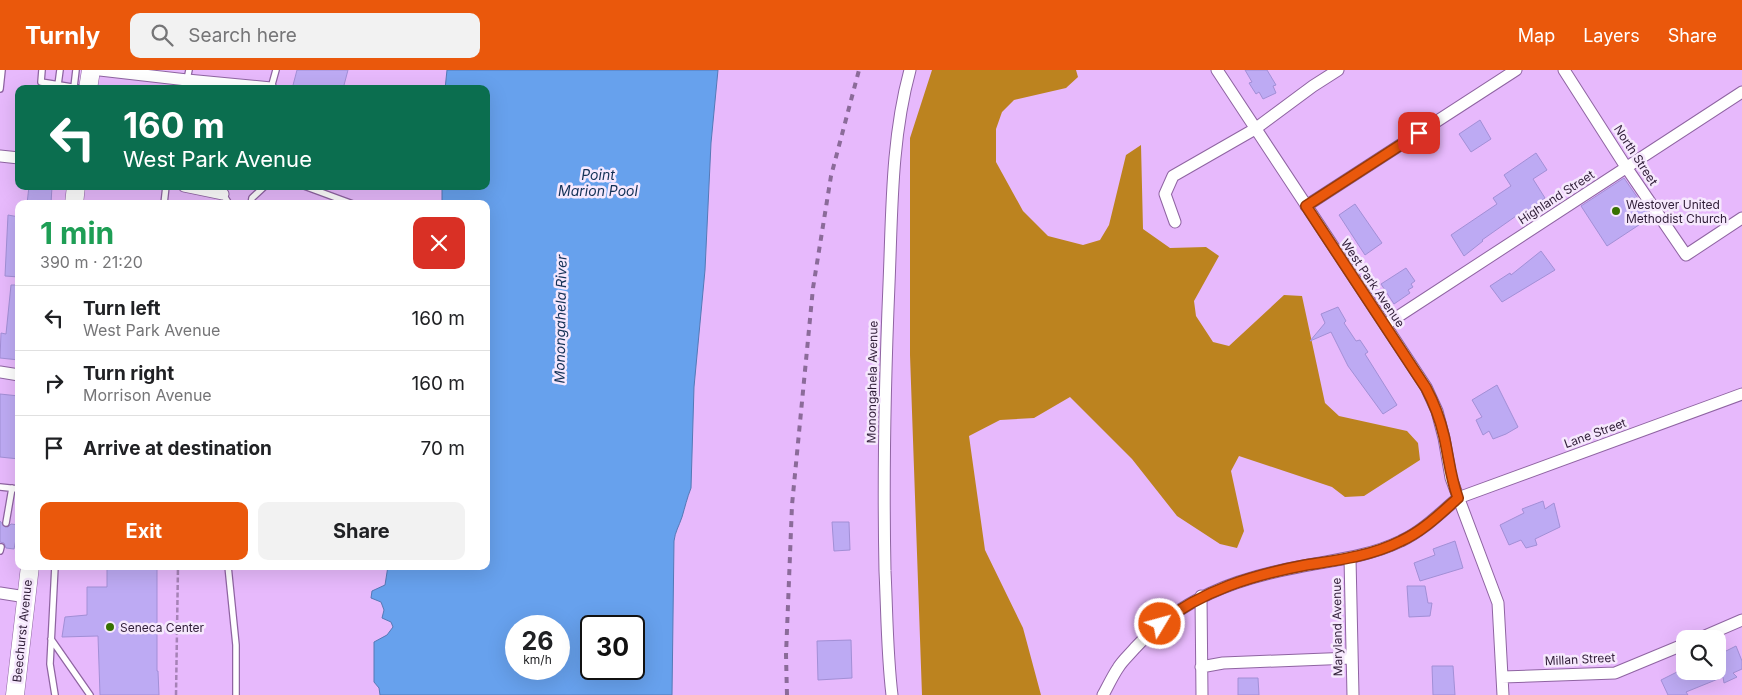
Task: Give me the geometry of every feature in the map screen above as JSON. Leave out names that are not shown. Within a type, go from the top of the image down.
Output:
[{"type":"main road","points":[[83,85],[91,70]]},
{"type":"main road","name":"Beechurst Avenue","points":[[15,695],[29,570]]},
{"type":"street","points":[[100,70],[240,85]]},
{"type":"street","name":"Monongahela Avenue","points":[[892,695],[887,621],[884,503],[886,361],[896,147],[905,85],[910,70]]},
{"type":"street","name":"West Park Avenue","points":[[1217,70],[1426,388],[1437,410],[1451,478],[1498,603],[1503,695]]},
{"type":"street","points":[[1175,222],[1165,194],[1173,176],[1255,129],[1338,70]]},
{"type":"street","points":[[1306,206],[1516,70]]},
{"type":"street","name":"North Street","points":[[1564,70],[1626,167],[1686,255],[1742,218]]},
{"type":"street","name":"Highland Street","points":[[1385,325],[1742,92]]},
{"type":"street","points":[[0,156],[15,158]]},
{"type":"street","points":[[197,190],[226,199]]},
{"type":"street","points":[[0,372],[15,374]]},
{"type":"street","name":"Lane Street","points":[[1458,498],[1742,394]]},
{"type":"street","points":[[1103,695],[1119,667],[1147,635],[1173,614],[1201,596],[1270,572],[1373,553],[1403,541],[1428,525],[1458,498]]},
{"type":"street","name":"Maryland Avenue","points":[[1350,558],[1353,695]]},
{"type":"street","points":[[0,593],[26,597]]},
{"type":"street","points":[[1201,596],[1202,695]]},
{"type":"street","points":[[1719,630],[1742,620]]},
{"type":"street","name":"Millan Street","points":[[1502,677],[1615,673],[1676,648]]},
{"type":"street","points":[[1201,666],[1223,663],[1351,658]]},
{"type":"lane","points":[[0,89],[2,70]]},
{"type":"lane","points":[[42,70],[41,82],[58,85],[60,70]]},
{"type":"lane","points":[[76,70],[80,85]]},
{"type":"lane","points":[[272,85],[276,70]]},
{"type":"lane","points":[[252,200],[261,190]]},
{"type":"lane","points":[[315,190],[342,200]]},
{"type":"lane","points":[[0,487],[15,488]]},
{"type":"lane","points":[[6,522],[15,491]]},
{"type":"lane","points":[[0,551],[1,546]]},
{"type":"lane","points":[[55,570],[50,664],[55,695]]},
{"type":"lane","points":[[228,570],[236,645],[236,695]]},
{"type":"lane","points":[[51,639],[90,695]]},
{"type":"path","points":[[176,695],[178,570]]},
{"type":"shaded area","points":[[932,70],[1076,70],[1078,77],[1066,88],[1014,100],[1002,112],[996,129],[996,162],[1023,211],[1048,236],[1083,245],[1100,240],[1109,225],[1126,155],[1141,145],[1143,229],[1170,248],[1206,247],[1219,256],[1194,301],[1196,316],[1213,342],[1229,346],[1284,295],[1302,296],[1325,403],[1339,416],[1407,431],[1418,443],[1420,460],[1364,496],[1345,497],[1332,487],[1239,456],[1231,471],[1244,531],[1237,548],[1220,544],[1177,516],[1132,459],[1070,397],[1034,418],[1000,420],[969,436],[985,550],[1023,628],[1041,695],[922,695],[910,355],[910,138]]},
{"type":"water","name":"Point Marion Pool","points":[[447,70],[718,70],[711,143],[705,270],[694,387],[691,488],[674,541],[672,695],[380,695],[379,688],[374,682],[374,642],[387,635],[393,627],[391,622],[382,618],[384,610],[381,602],[371,598],[372,591],[385,585],[387,570],[490,570],[490,200],[442,200],[442,190],[490,190],[490,85],[445,85]]},
{"type":"building","points":[[297,70],[348,70],[344,85],[293,85]]},
{"type":"building","points":[[1245,70],[1267,70],[1276,85],[1273,86],[1276,93],[1263,99],[1259,92],[1256,94],[1249,83],[1252,82]]},
{"type":"building","points":[[1480,120],[1491,139],[1471,152],[1459,134]]},
{"type":"building","points":[[1536,153],[1547,170],[1533,179],[1545,198],[1482,240],[1464,256],[1451,235],[1497,204],[1493,198],[1511,186],[1504,175]]},
{"type":"building","name":"Westover United Methodist Church","points":[[1624,178],[1651,217],[1607,246],[1581,206]]},
{"type":"building","points":[[29,190],[52,190],[51,200],[27,200]]},
{"type":"building","points":[[1355,204],[1382,243],[1365,255],[1339,215]]},
{"type":"building","points":[[8,215],[15,216],[15,277],[5,276]]},
{"type":"building","points":[[1541,251],[1555,270],[1502,302],[1490,286],[1510,273],[1511,275]]},
{"type":"building","points":[[1406,268],[1415,281],[1411,284],[1413,287],[1408,290],[1410,293],[1394,304],[1381,284]]},
{"type":"building","points":[[11,285],[15,285],[15,360],[0,358],[1,333],[6,334]]},
{"type":"building","points":[[1338,307],[1346,321],[1344,323],[1356,341],[1360,340],[1368,352],[1365,354],[1397,405],[1383,414],[1348,366],[1331,332],[1310,341],[1325,323],[1321,314]]},
{"type":"building","points":[[1497,385],[1518,427],[1493,439],[1489,431],[1483,435],[1476,420],[1482,417],[1472,400]]},
{"type":"building","points":[[0,394],[15,396],[15,459],[0,457]]},
{"type":"building","points":[[1543,501],[1545,509],[1554,503],[1560,527],[1535,539],[1537,545],[1526,548],[1521,540],[1509,545],[1500,525],[1524,513],[1522,509]]},
{"type":"building","points":[[0,521],[5,527],[15,524],[14,549],[6,548],[4,543],[0,542]]},
{"type":"building","points":[[832,522],[849,522],[850,550],[834,551]]},
{"type":"building","points":[[1455,541],[1463,568],[1420,581],[1414,563],[1435,555],[1433,549]]},
{"type":"building","name":"Seneca Center","points":[[107,570],[157,570],[157,671],[159,695],[100,695],[98,636],[62,637],[65,617],[87,615],[87,587],[107,587]]},
{"type":"building","points":[[1407,586],[1425,586],[1428,603],[1432,603],[1430,616],[1409,617]]},
{"type":"building","points":[[851,640],[852,678],[818,680],[817,641]]},
{"type":"building","points":[[1736,646],[1742,661],[1742,669],[1733,673],[1737,677],[1724,683],[1724,680],[1726,680],[1726,651]]},
{"type":"building","points":[[1432,666],[1453,666],[1455,695],[1433,695]]},
{"type":"building","points":[[1676,672],[1676,680],[1716,680],[1686,692],[1688,695],[1668,695],[1661,680]]},
{"type":"building","points":[[1238,678],[1258,678],[1259,695],[1238,695]]},
{"type":"railway","points":[[787,695],[786,655],[792,505],[813,288],[831,176],[859,70]]},
{"type":"place","name":"Westover United Methodist Church","points":[[1616,211]]},
{"type":"place","name":"Seneca Center","points":[[110,627]]},
{"type":"route","points":[[1160,624],[1201,596],[1234,583],[1270,572],[1373,553],[1403,541],[1428,525],[1458,498],[1451,478],[1437,410],[1426,388],[1306,206],[1419,133]]},
{"type":"water label","name":"Monongahela River","points":[[560,319]]}]
